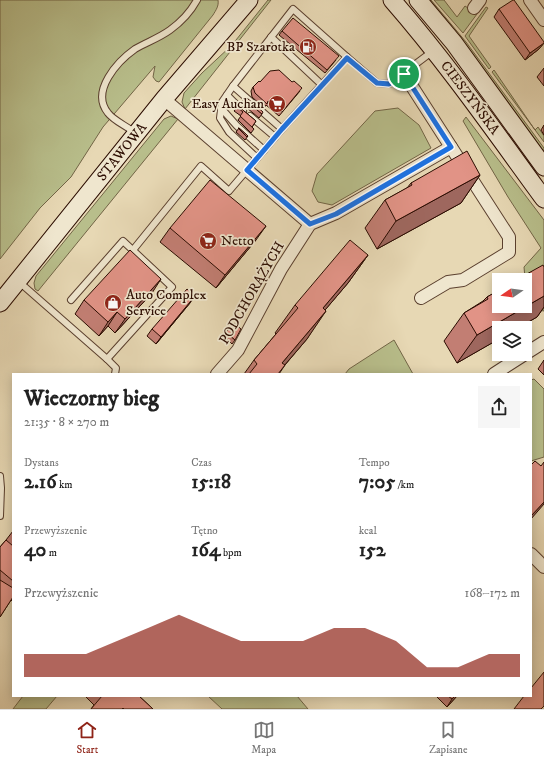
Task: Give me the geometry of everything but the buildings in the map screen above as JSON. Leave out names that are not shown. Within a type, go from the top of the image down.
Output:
[{"type":"main road","name":"CIESZYŃSKA","points":[[392,0],[434,51],[544,199]]},
{"type":"main road","name":"CIESZYŃSKA","points":[[418,0],[454,43],[544,167]]},
{"type":"main road","name":"STAWOWA","points":[[0,303],[164,99],[247,1]]},
{"type":"street","points":[[530,0],[544,20]]},
{"type":"street","points":[[404,74],[509,237],[509,252],[463,280],[448,282],[420,298]]},
{"type":"street","points":[[164,99],[310,224],[336,214],[451,147]]},
{"type":"street","name":"PODCHORĄŻYCH","points":[[218,373],[238,350],[281,269],[310,224]]},
{"type":"street","points":[[532,350],[544,342]]},
{"type":"street","points":[[496,373],[514,361]]},
{"type":"street","points":[[532,555],[544,567]]},
{"type":"lane","points":[[136,134],[108,113],[103,104],[102,94],[104,85],[121,61],[135,50],[170,30],[183,18],[197,0]]},
{"type":"lane","points":[[257,158],[229,132],[220,118],[222,102],[293,9],[377,83],[389,84],[434,51]]},
{"type":"lane","points":[[271,37],[322,86]]},
{"type":"lane","points":[[133,250],[201,166],[229,191],[282,129],[347,58]]},
{"type":"lane","points":[[233,86],[282,129]]},
{"type":"lane","points":[[227,95],[275,138]]},
{"type":"lane","points":[[221,108],[237,126],[264,150]]},
{"type":"lane","points":[[71,300],[123,241],[172,287],[107,359]]},
{"type":"lane","points":[[18,282],[107,359],[116,368],[116,373]]},
{"type":"lane","points":[[0,476],[2,488],[0,516]]},
{"type":"green space","points":[[0,0],[218,0],[218,2],[217,8],[213,15],[159,82],[153,77],[155,66],[103,127],[71,177],[40,208],[0,259]]},
{"type":"green space","points":[[268,0],[271,0],[185,109],[182,102],[184,93],[202,73],[232,45]]},
{"type":"green space","points":[[427,0],[431,0],[466,42],[544,148],[544,154]]},
{"type":"green space","points":[[434,0],[444,0],[457,17],[465,6],[477,14],[463,33]]},
{"type":"green space","points":[[486,7],[488,8],[469,36],[491,67],[489,69],[465,36]]},
{"type":"green space","points":[[494,70],[534,129],[492,72]]},
{"type":"green space","points":[[398,108],[419,125],[431,148],[332,205],[318,202],[312,191],[317,174],[375,111]]},
{"type":"green space","points":[[171,116],[178,119],[38,291],[35,289],[34,283],[36,276],[164,119]]},
{"type":"green space","points":[[466,117],[544,220],[544,311],[539,310],[532,299],[532,273],[525,273],[524,267],[541,248],[508,197],[463,121]]},
{"type":"green space","points":[[538,127],[544,136],[544,142],[535,130]]},
{"type":"green space","points":[[394,340],[412,373],[346,373],[349,369]]},
{"type":"green space","points":[[534,379],[544,389],[544,457],[532,461],[532,380]]},
{"type":"green space","points":[[22,697],[56,697],[46,709],[13,709]]},
{"type":"green space","points":[[209,697],[298,697],[308,709],[222,709]]},
{"type":"place","name":"BP Szarotka","points":[[308,47]]},
{"type":"place","name":"Easy Auchan","points":[[277,104]]},
{"type":"place","name":"Netto","points":[[208,241]]},
{"type":"place","name":"Auto Complex Service","points":[[113,303]]},
{"type":"route","points":[[347,58],[377,83],[389,84],[404,74],[451,147],[336,214],[310,224],[247,170],[347,58]]}]
